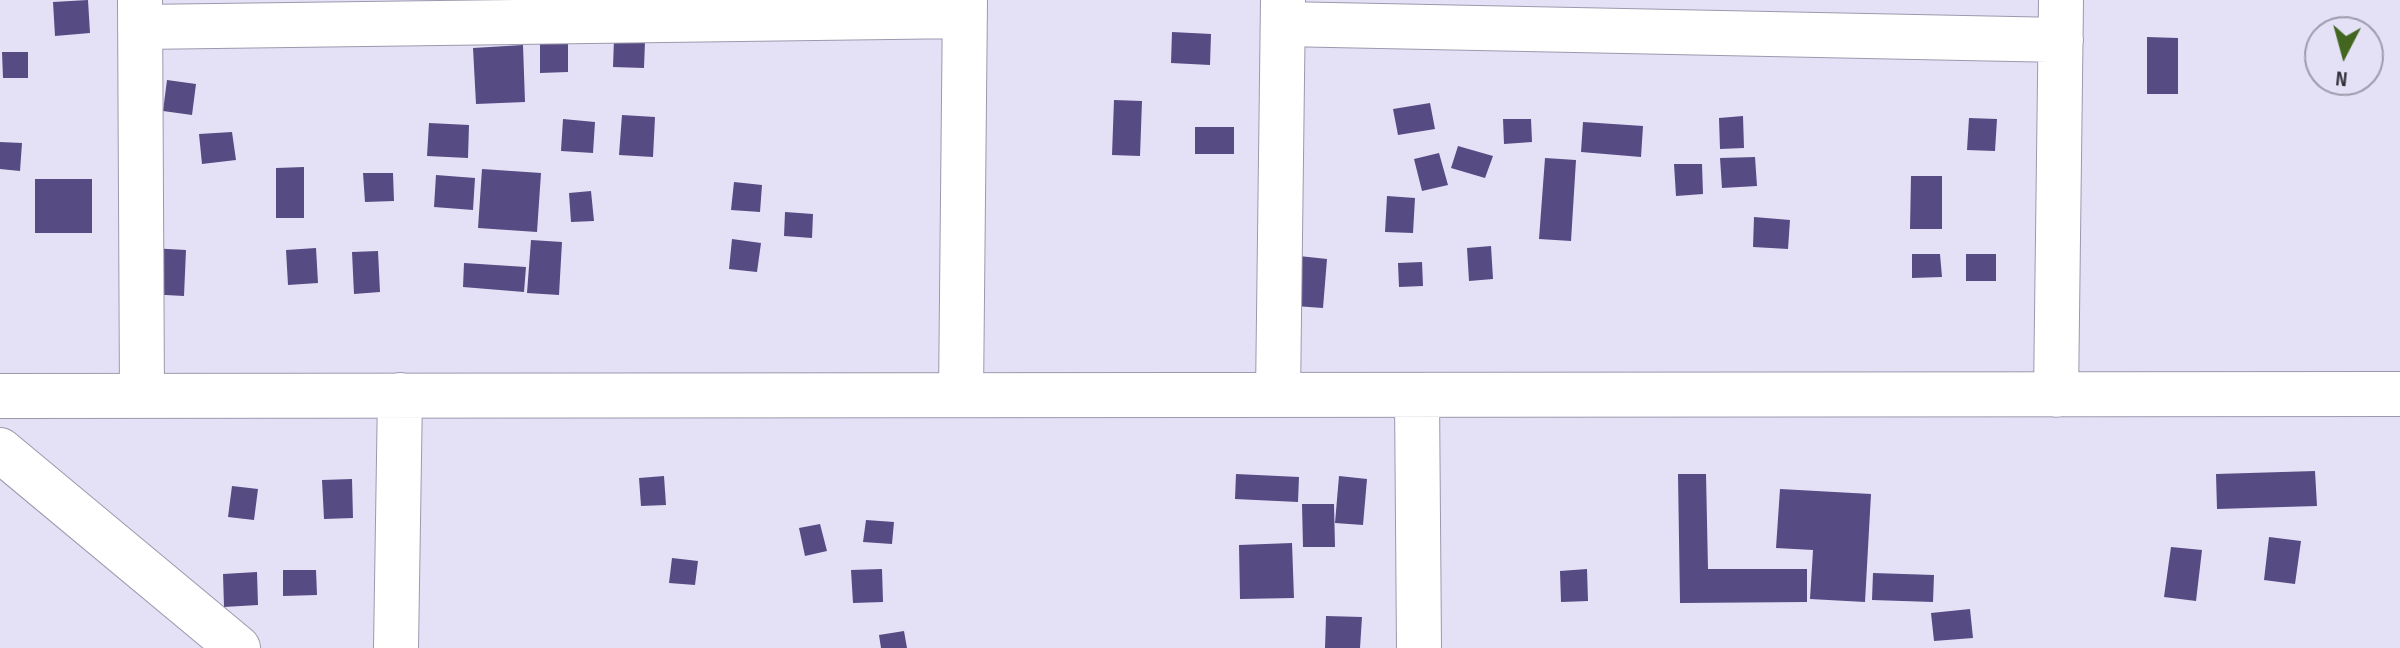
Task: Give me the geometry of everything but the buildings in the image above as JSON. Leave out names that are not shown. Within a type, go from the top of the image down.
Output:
[{"type":"street","points":[[142,396],[140,14],[965,8],[961,395]]},
{"type":"street","points":[[1278,395],[1283,12],[2061,20],[2056,395]]},
{"type":"street","points":[[0,396],[2400,394]]},
{"type":"street","points":[[396,648],[400,395]]},
{"type":"street","points":[[1417,395],[1419,648]]},
{"type":"street","points":[[0,450],[238,648]]}]
